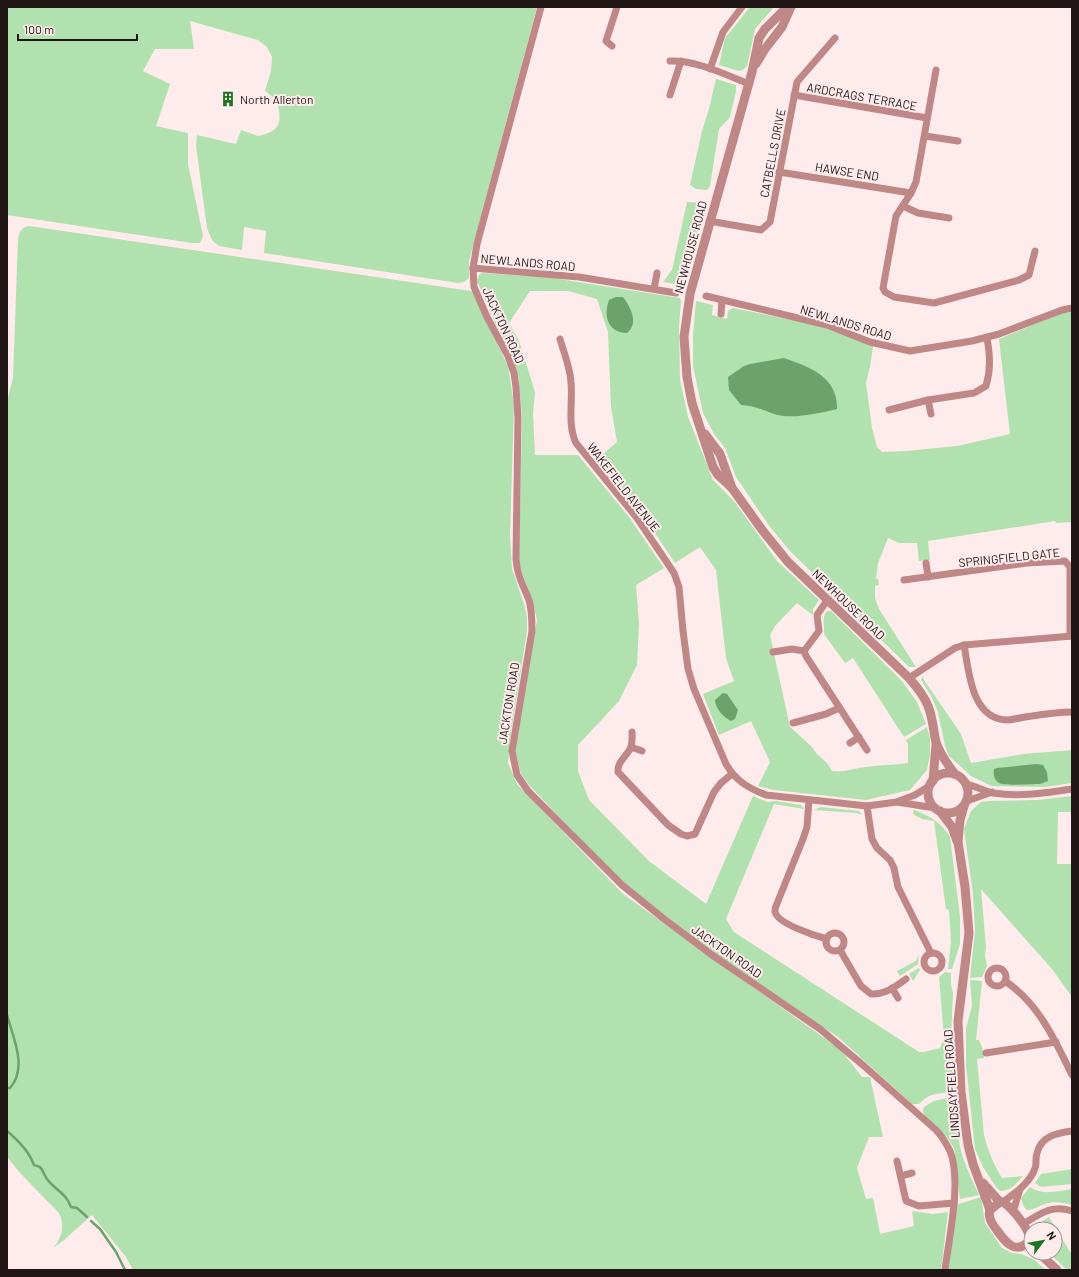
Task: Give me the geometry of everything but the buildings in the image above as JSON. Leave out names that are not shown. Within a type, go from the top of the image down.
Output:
[{"type":"street","name":"JACKTON ROAD","points":[[541,7],[481,228],[473,268],[474,287],[487,317],[508,356],[514,373],[518,402],[516,559],[517,571],[529,601],[532,631],[512,751],[517,775],[521,783],[528,791],[622,885],[706,951],[820,1029],[936,1130],[946,1143],[952,1159],[955,1189],[944,1270]]},
{"type":"street","points":[[612,46],[606,41],[617,7]]},
{"type":"street","points":[[710,69],[723,32],[742,7]]},
{"type":"street","name":"NEWHOUSE ROAD","points":[[787,7],[761,34],[749,84],[709,221],[690,294],[684,337],[687,377],[692,403],[716,472],[720,478],[732,488],[762,531],[788,562],[909,678],[919,690],[928,705],[933,722],[936,743],[932,783]]},
{"type":"street","name":"NEWHOUSE ROAD","points":[[752,72],[765,49],[782,27],[791,7]]},
{"type":"street","name":"CATBELLS DRIVE","points":[[709,221],[761,230],[770,222],[797,82],[835,38]]},
{"type":"street","points":[[670,61],[681,61],[710,69],[749,84]]},
{"type":"street","points":[[670,95],[681,61]]},
{"type":"street","points":[[936,70],[916,182],[896,216],[883,288],[885,292],[894,296],[934,303],[1019,280],[1029,275],[1035,251]]},
{"type":"street","name":"ARDCRAGS TERRACE","points":[[794,95],[927,118]]},
{"type":"street","points":[[925,136],[958,141]]},
{"type":"street","name":"HAWSE END","points":[[779,172],[911,192]]},
{"type":"street","points":[[903,206],[918,213],[949,218]]},
{"type":"street","name":"NEWLANDS ROAD","points":[[473,268],[579,277],[676,293]]},
{"type":"street","points":[[654,289],[657,273]]},
{"type":"street","name":"NEWLANDS ROAD","points":[[706,296],[827,325],[870,342],[910,351],[987,338],[1062,310],[1072,308]]},
{"type":"street","points":[[720,314],[722,300]]},
{"type":"street","points":[[889,410],[928,400],[974,393],[986,386],[989,375],[990,357],[987,338]]},
{"type":"street","name":"WAKEFIELD AVENUE","points":[[560,339],[570,372],[572,435],[576,444],[637,518],[674,573],[679,587],[688,669],[694,689],[726,764],[732,774],[751,790],[766,795],[867,806],[897,802],[915,795],[932,783]]},
{"type":"street","points":[[928,400],[931,414]]},
{"type":"street","name":"SPRINGFIELD GATE","points":[[904,580],[1027,564],[1060,561],[1067,562],[1070,567],[1071,636]]},
{"type":"street","points":[[926,563],[928,577]]},
{"type":"street","points":[[804,651],[819,631],[817,615],[828,600]]},
{"type":"street","points":[[909,678],[950,651],[964,645],[1071,636]]},
{"type":"street","points":[[964,645],[973,692],[980,706],[992,716],[1008,720],[1048,713],[1072,712]]},
{"type":"street","points":[[773,652],[792,649],[804,651]]},
{"type":"street","points":[[804,651],[867,750]]},
{"type":"street","points":[[793,723],[826,714],[839,708]]},
{"type":"street","points":[[632,732],[633,740],[631,747],[619,763],[618,772],[668,825],[681,834],[687,836],[695,834],[714,792],[720,783],[732,774]]},
{"type":"street","points":[[850,743],[859,737]]},
{"type":"street","name":"NEWHOUSE ROAD","points":[[936,743],[944,760],[955,774]]},
{"type":"street","points":[[631,747],[642,752]]},
{"type":"street","points":[[946,774],[955,774],[966,784],[968,792],[965,804],[960,810],[951,813],[937,810],[931,803],[929,796],[929,789],[932,783],[937,777],[946,774]]},
{"type":"street","points":[[966,784],[992,792],[1012,794],[1045,794],[1072,789]]},
{"type":"street","points":[[965,804],[992,792]]},
{"type":"street","points":[[809,800],[807,827],[775,912],[777,916],[800,931],[827,939]]},
{"type":"street","name":"WAKEFIELD AVENUE","points":[[897,802],[937,810]]},
{"type":"street","name":"LINDSAYFIELD ROAD","points":[[958,842],[960,820],[965,804]]},
{"type":"street","points":[[867,806],[872,838],[877,848],[890,860],[894,868],[898,887],[930,953]]},
{"type":"street","name":"LINDSAYFIELD ROAD","points":[[937,810],[952,827],[958,842],[965,887],[969,933],[958,1021],[961,1092],[968,1145],[973,1164],[980,1179],[990,1210],[989,1218],[991,1222],[1007,1243],[1015,1247],[1023,1246]]},
{"type":"street","points":[[827,939],[834,934],[840,935],[844,942],[840,950]]},
{"type":"street","points":[[827,939],[827,944],[830,949],[835,951],[840,950]]},
{"type":"street","points":[[840,950],[861,986],[871,994],[877,995],[892,988],[906,978]]},
{"type":"street","points":[[1005,982],[1012,986],[1028,1001],[1047,1025],[1072,1075]]},
{"type":"street","points":[[892,988],[898,998]]},
{"type":"street","points":[[986,1053],[1056,1042]]},
{"type":"street","points":[[990,1210],[1020,1189],[1028,1181],[1035,1168],[1037,1152],[1048,1136],[1072,1130]]},
{"type":"street","points":[[898,1161],[906,1201],[919,1206],[954,1203]]},
{"type":"street","points":[[901,1176],[912,1173]]},
{"type":"street","name":"LINDSAYFIELD ROAD","points":[[980,1179],[1002,1202],[1009,1207],[1023,1224]]},
{"type":"street","points":[[1013,1212],[1020,1189]]},
{"type":"street","points":[[1028,1221],[1054,1208],[1072,1211]]},
{"type":"street","points":[[1047,1261],[1057,1270]]},
{"type":"shaded area","points":[[7,7],[537,7],[469,261],[469,278],[464,282],[458,283],[264,253],[266,231],[244,227],[242,250],[219,246],[212,240],[207,228],[196,146],[197,135],[236,144],[241,130],[258,136],[275,129],[280,119],[280,114],[275,100],[265,91],[271,71],[272,57],[267,47],[258,40],[190,21],[194,49],[155,49],[143,71],[170,84],[156,126],[188,133],[188,164],[203,236],[200,243],[7,215]]},
{"type":"shaded area","points":[[750,7],[774,7],[755,29],[747,66],[743,70],[739,71],[719,65],[725,38]]},
{"type":"shaded area","points":[[716,79],[736,85],[736,91],[730,117],[719,129],[710,186],[707,190],[696,189],[690,185],[702,131]]},
{"type":"shaded area","points":[[687,202],[702,203],[703,209],[685,281],[680,285],[663,282],[672,270]]},
{"type":"shaded area","points":[[29,226],[471,291],[473,293],[508,366],[514,404],[510,536],[512,569],[527,617],[527,631],[511,733],[508,763],[517,784],[623,894],[841,1050],[862,1077],[870,1077],[883,1137],[869,1137],[857,1168],[866,1199],[873,1198],[880,1234],[914,1226],[912,1211],[933,1214],[948,1212],[941,1270],[133,1270],[126,1257],[92,1215],[53,1248],[59,1240],[62,1232],[62,1223],[59,1213],[21,1174],[7,1157],[7,402],[13,378],[18,240],[20,231]]},
{"type":"shaded area","points":[[482,273],[546,277],[680,298],[680,380],[688,417],[713,480],[734,501],[777,561],[819,600],[813,609],[813,615],[797,603],[775,626],[770,635],[790,727],[811,746],[827,763],[832,771],[845,771],[871,766],[908,763],[908,744],[906,740],[927,727],[930,738],[930,755],[927,770],[910,790],[866,800],[774,790],[758,786],[770,762],[751,721],[719,735],[703,694],[734,681],[726,658],[716,570],[700,547],[675,563],[629,496],[597,459],[617,442],[611,407],[608,332],[597,299],[568,291],[530,291],[509,323],[519,341],[535,392],[533,413],[535,455],[578,455],[629,517],[664,568],[636,585],[639,624],[637,665],[619,701],[578,745],[578,771],[589,800],[649,861],[706,904],[753,796],[767,802],[775,801],[801,805],[804,809],[774,804],[726,919],[734,932],[919,1052],[940,1048],[944,1037],[939,977],[945,972],[951,973],[953,993],[951,1039],[954,1089],[929,1096],[919,1104],[912,1104],[838,1037],[721,959],[643,900],[616,877],[530,786],[521,774],[515,751],[517,731],[537,620],[532,600],[519,564],[522,419],[519,380],[510,351],[495,323],[477,281],[479,275]]},
{"type":"shaded area","points":[[616,297],[623,297],[631,311],[633,325],[627,333],[615,330],[611,327],[607,317],[607,306],[609,300]]},
{"type":"shaded area","points":[[696,301],[713,305],[712,315],[727,319],[728,311],[733,308],[817,325],[873,346],[866,383],[872,428],[877,447],[882,452],[957,446],[1010,434],[999,339],[1062,313],[1072,312],[1072,522],[1056,523],[1055,521],[928,541],[930,560],[919,561],[917,543],[899,543],[888,538],[878,563],[876,579],[878,579],[879,585],[875,586],[875,598],[879,609],[916,667],[909,667],[790,551],[770,527],[736,477],[725,448],[714,434],[703,413],[693,366],[693,334]]},
{"type":"shaded area","points":[[784,358],[803,365],[821,375],[828,381],[836,398],[837,409],[807,415],[784,416],[741,405],[729,390],[728,377],[744,366]]},
{"type":"shaded area","points":[[827,611],[831,611],[902,681],[917,702],[926,724],[904,737],[853,658],[845,663],[824,634],[824,619]]},
{"type":"shaded area","points":[[923,676],[924,680],[961,734],[971,763],[1024,754],[1072,750],[1072,783],[1045,787],[991,786],[971,776],[949,756],[945,746],[938,712],[931,696],[921,680]]},
{"type":"shaded area","points":[[723,693],[727,694],[738,710],[735,719],[731,721],[720,712],[715,703],[715,700]]},
{"type":"shaded area","points":[[1037,764],[1043,765],[1047,772],[1048,781],[1040,784],[1002,784],[999,783],[994,777],[994,769],[997,768]]},
{"type":"shaded area","points":[[1072,796],[1072,812],[1058,812],[1057,864],[1072,864],[1072,997],[1052,969],[981,889],[987,966],[982,977],[970,978],[975,931],[973,894],[964,829],[971,811],[981,802],[1037,800]]},
{"type":"shaded area","points":[[821,807],[859,811],[862,815],[857,813],[814,810]]},
{"type":"shaded area","points":[[914,810],[935,820],[943,827],[950,837],[960,917],[960,944],[952,969],[948,969],[951,942],[949,910],[946,909],[934,821],[922,819],[913,814]]},
{"type":"shaded area","points":[[919,954],[918,964],[900,976],[897,971],[916,961]]},
{"type":"shaded area","points":[[919,968],[920,970],[913,981],[909,974]]},
{"type":"shaded area","points":[[970,980],[982,981],[976,1040],[979,1040],[984,1058],[977,1059],[984,1135],[996,1168],[1002,1178],[1023,1176],[1013,1186],[1004,1191],[1000,1191],[996,1187],[983,1167],[975,1149],[966,1065],[966,1028],[972,1006]]},
{"type":"shaded area","points":[[952,1097],[957,1111],[958,1136],[961,1151],[969,1174],[979,1195],[960,1199],[954,1148],[946,1136],[924,1115],[923,1111],[924,1107],[934,1101]]},
{"type":"shaded area","points":[[1072,1169],[1072,1184],[1041,1187],[1035,1183],[1041,1174]]},
{"type":"shaded area","points":[[1030,1187],[1035,1190],[1045,1192],[1056,1192],[1072,1189],[1072,1205],[1052,1202],[1027,1210],[1024,1207],[1021,1198]]},
{"type":"shaded area","points":[[981,1197],[985,1223],[1002,1248],[1012,1253],[1023,1255],[1023,1261],[1035,1261],[1046,1270],[947,1270],[956,1205]]},
{"type":"shaded area","points":[[1049,1217],[1051,1221],[1043,1221]]},
{"type":"shaded area","points":[[1063,1240],[1072,1255],[1072,1270],[1067,1270],[1057,1261],[1063,1261]]},
{"type":"waterway","points":[[7,1015],[18,1052],[19,1062],[15,1080],[10,1088],[7,1088]]},
{"type":"waterway","points":[[7,1131],[23,1146],[34,1165],[40,1167],[50,1183],[67,1199],[71,1207],[77,1208],[87,1217]]},
{"type":"waterway","points":[[91,1221],[100,1229],[116,1252],[125,1270]]},
{"type":"place","name":"North Allerton","points":[[228,99]]}]
